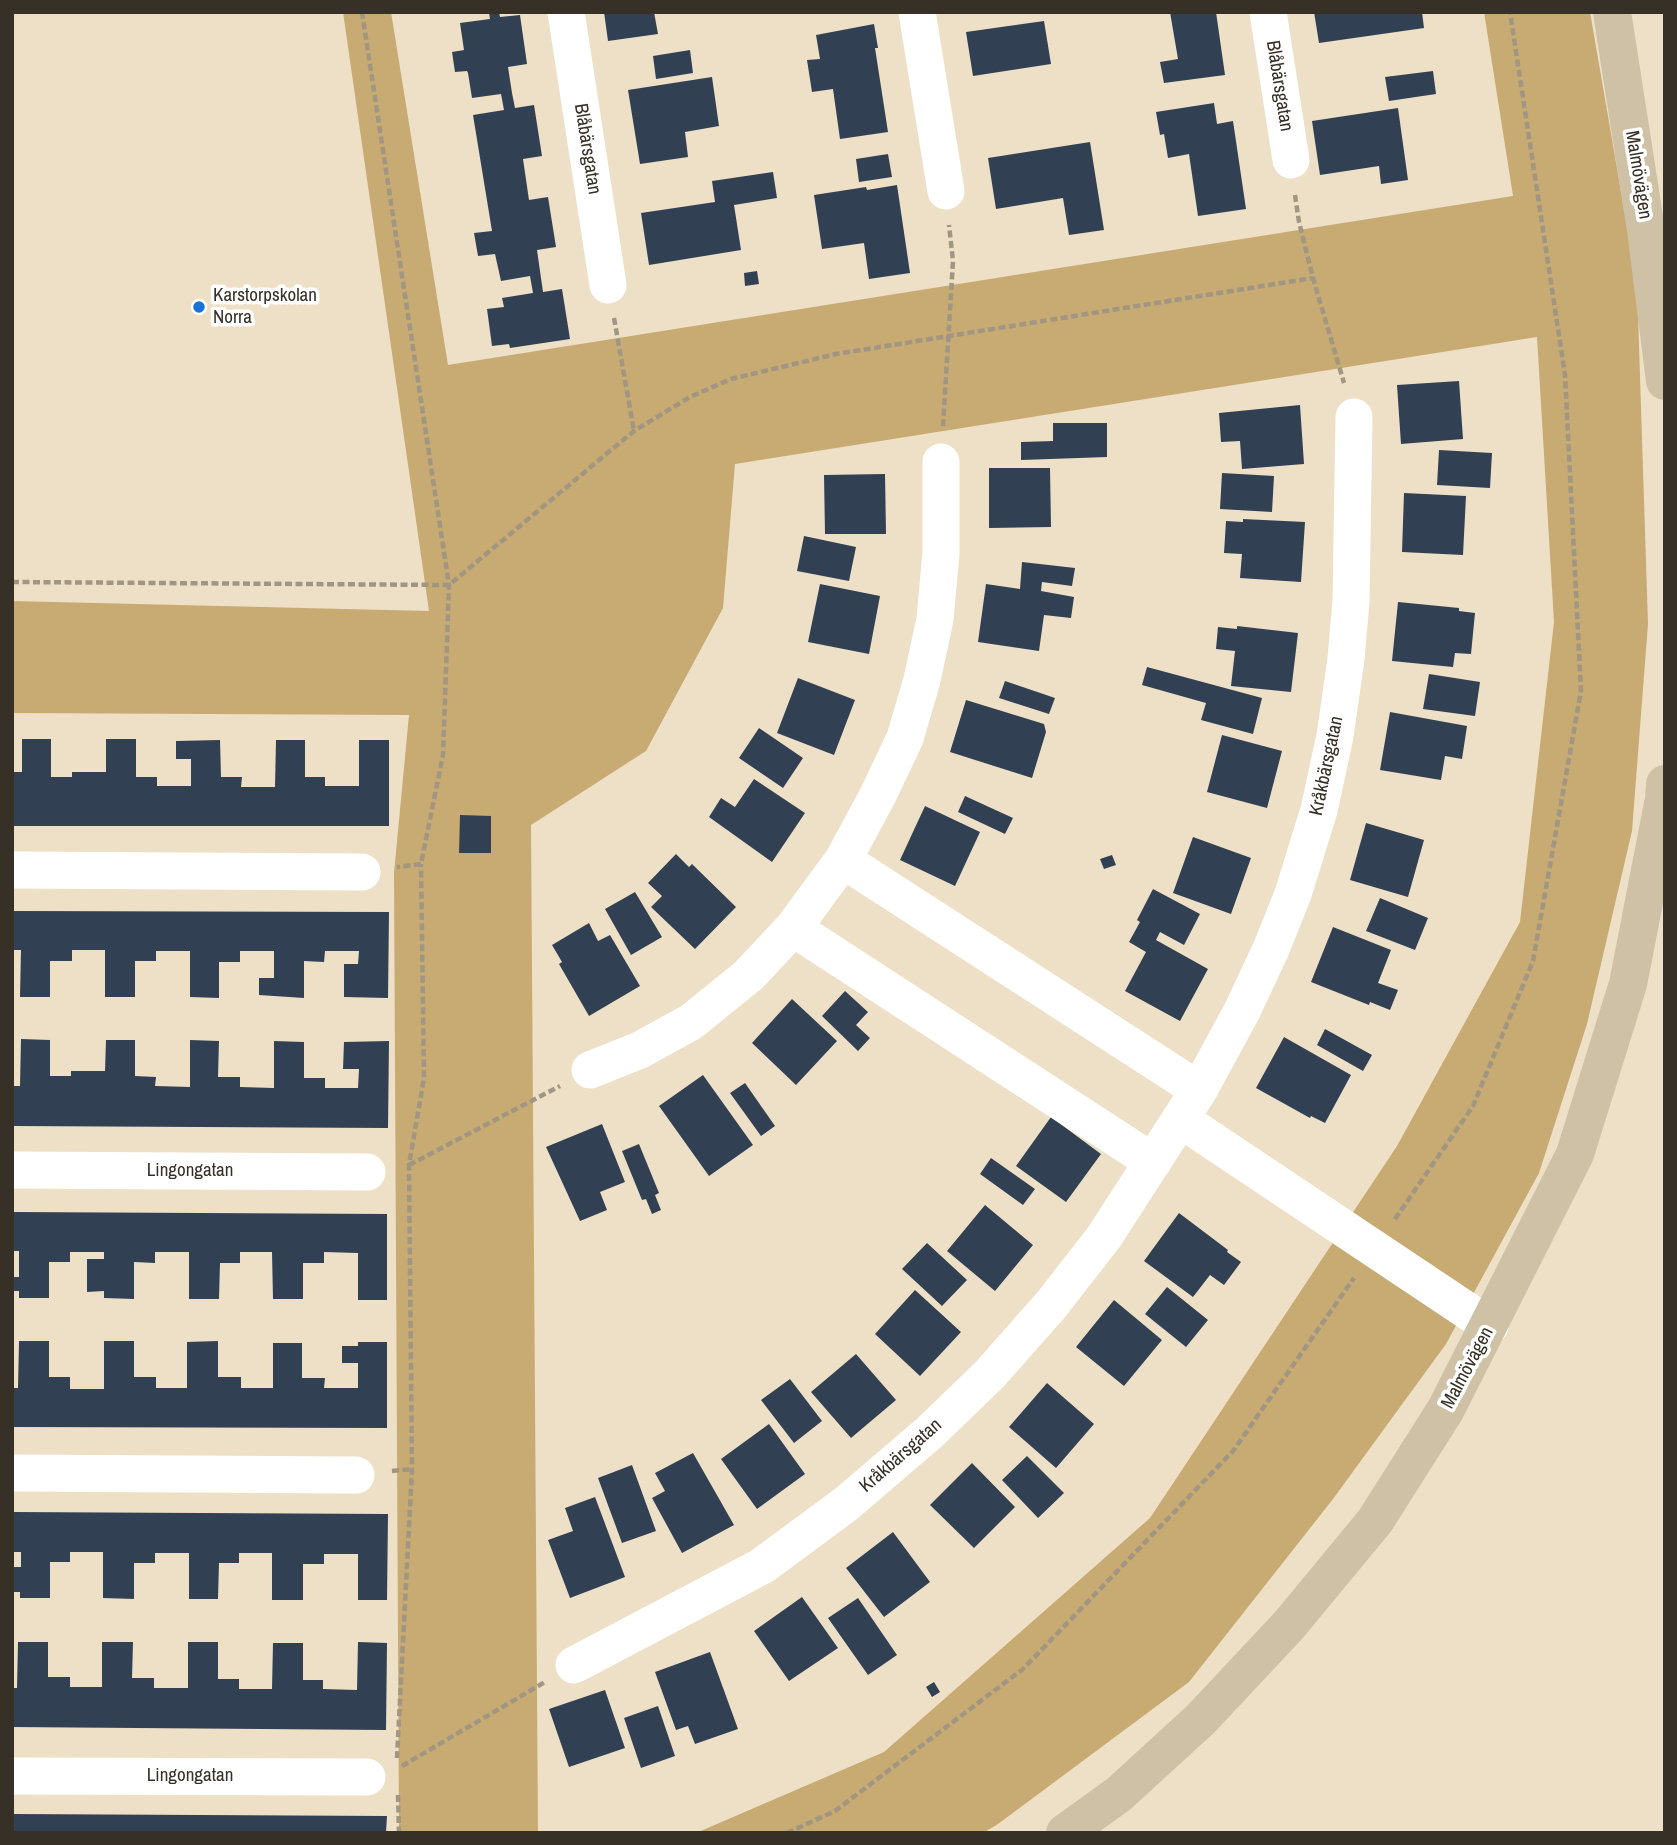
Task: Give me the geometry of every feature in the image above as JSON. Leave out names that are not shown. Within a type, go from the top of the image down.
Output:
[{"type":"main road","name":"Malmövägen","points":[[1612,12],[1646,230],[1665,381]]},
{"type":"main road","name":"Malmövägen","points":[[1065,1833],[1119,1794],[1201,1719],[1290,1625],[1375,1521],[1446,1409],[1575,1154],[1628,984],[1665,784]]},
{"type":"street","name":"Blåbärsgatan","points":[[566,12],[608,285]]},
{"type":"street","points":[[917,12],[946,191]]},
{"type":"street","name":"Blåbärsgatan","points":[[1268,12],[1291,160]]},
{"type":"street","name":"Kråkbärsgatan","points":[[574,1665],[762,1566],[846,1504],[930,1432],[990,1374],[1051,1305],[1104,1237],[1153,1162],[1242,1011],[1293,894],[1320,810],[1335,736],[1346,659],[1354,417]]},
{"type":"street","points":[[590,1070],[640,1050],[691,1022],[749,975],[793,928],[843,860],[905,738],[922,680],[935,619],[941,553],[941,462]]},
{"type":"street","points":[[843,860],[1189,1104],[1374,1249],[1490,1326]]},
{"type":"street","points":[[12,870],[362,872]]},
{"type":"street","points":[[793,928],[1153,1162]]},
{"type":"street","name":"Lingongatan","points":[[12,1170],[367,1172]]},
{"type":"street","points":[[12,1473],[356,1475]]},
{"type":"street","name":"Lingongatan","points":[[12,1776],[387,1780]]},
{"type":"path","points":[[362,12],[449,585],[443,755],[421,864],[424,1078],[409,1165],[412,1469],[387,1780],[399,1833]]},
{"type":"path","points":[[787,1833],[835,1811],[1023,1669],[1233,1451],[1473,1107],[1533,961],[1581,691],[1565,375],[1510,12]]},
{"type":"path","points":[[1291,160],[1299,222],[1354,417]]},
{"type":"path","points":[[941,462],[953,261],[946,191]]},
{"type":"path","points":[[12,582],[449,585],[634,431],[690,397],[730,379],[836,354],[1313,278]]},
{"type":"path","points":[[608,285],[634,431]]},
{"type":"path","points":[[362,872],[421,864]]},
{"type":"path","points":[[367,1172],[409,1165],[590,1070]]},
{"type":"path","points":[[387,1780],[574,1665]]},
{"type":"shaded area","points":[[343,12],[391,12],[448,365],[1513,196],[1484,12],[1590,12],[1637,284],[1648,624],[1632,831],[1587,1024],[1539,1173],[1446,1344],[1333,1499],[1189,1682],[983,1833],[696,1833],[884,1752],[1150,1518],[1397,1146],[1520,922],[1554,622],[1537,337],[735,464],[723,608],[646,751],[531,825],[538,1833],[399,1833],[394,873],[409,715],[12,713],[12,601],[429,611]]},
{"type":"building","points":[[489,12],[499,12],[500,17],[520,15],[527,64],[508,67],[512,93],[515,108],[534,105],[542,156],[523,159],[529,200],[548,197],[556,247],[537,250],[543,292],[562,289],[570,339],[510,348],[509,344],[492,346],[487,309],[504,307],[502,298],[533,293],[530,276],[501,281],[495,254],[478,256],[474,233],[492,231],[473,115],[504,110],[501,94],[472,98],[468,73],[455,72],[452,52],[464,50],[460,23],[490,19]]},
{"type":"building","points":[[604,12],[654,12],[658,34],[608,41]]},
{"type":"building","points":[[1170,12],[1216,12],[1225,75],[1164,83],[1160,62],[1178,59]]},
{"type":"building","points":[[1314,12],[1422,12],[1424,28],[1319,43]]},
{"type":"building","points":[[1044,21],[1051,64],[973,76],[966,32]]},
{"type":"building","points":[[874,24],[888,132],[840,139],[833,89],[812,92],[807,60],[820,59],[816,35]]},
{"type":"building","points":[[690,50],[693,73],[656,79],[653,56]]},
{"type":"building","points":[[1433,71],[1436,94],[1389,101],[1385,77]]},
{"type":"building","points":[[712,77],[719,126],[685,132],[688,157],[640,164],[628,90]]},
{"type":"building","points":[[1214,103],[1217,124],[1233,121],[1246,209],[1198,216],[1189,154],[1168,158],[1164,134],[1160,135],[1156,112]]},
{"type":"building","points":[[1398,108],[1408,180],[1381,184],[1379,166],[1320,175],[1312,121]]},
{"type":"building","points":[[1090,142],[1104,230],[1069,235],[1063,198],[996,209],[988,158]]},
{"type":"building","points":[[888,154],[892,177],[859,182],[856,159]]},
{"type":"building","points":[[773,172],[777,198],[734,205],[741,250],[649,265],[641,213],[715,202],[712,181]]},
{"type":"building","points":[[897,185],[910,273],[869,279],[864,243],[822,249],[814,195]]},
{"type":"building","points":[[757,271],[759,284],[745,286],[744,273]]},
{"type":"building","points":[[1459,381],[1463,439],[1401,444],[1397,385]]},
{"type":"building","points":[[1300,405],[1304,464],[1242,469],[1240,441],[1221,442],[1219,413]]},
{"type":"building","points":[[1053,423],[1107,423],[1107,457],[1021,460],[1021,442],[1053,441]]},
{"type":"building","points":[[1439,450],[1492,453],[1490,488],[1437,485]]},
{"type":"building","points":[[989,468],[1050,468],[1051,527],[989,528]]},
{"type":"building","points":[[1222,473],[1274,476],[1272,512],[1220,509]]},
{"type":"building","points":[[885,474],[886,534],[825,534],[824,475]]},
{"type":"building","points":[[1404,493],[1466,496],[1463,555],[1402,552]]},
{"type":"building","points":[[1243,519],[1305,522],[1301,582],[1240,578],[1242,554],[1224,553],[1226,521],[1243,522]]},
{"type":"building","points":[[804,536],[856,547],[849,581],[797,571]]},
{"type":"building","points":[[1022,562],[1075,568],[1072,586],[1042,582],[1041,591],[1074,597],[1071,618],[1044,615],[1039,651],[978,642],[986,584],[1020,589]]},
{"type":"building","points":[[820,584],[880,596],[869,654],[808,642]]},
{"type":"building","points":[[1398,602],[1459,608],[1459,611],[1475,613],[1471,654],[1455,653],[1453,667],[1392,661]]},
{"type":"building","points":[[1237,626],[1298,633],[1291,692],[1231,686],[1235,651],[1216,649],[1218,627],[1237,629]]},
{"type":"building","points":[[1147,667],[1262,698],[1253,734],[1201,720],[1206,703],[1142,685]]},
{"type":"building","points":[[1429,674],[1480,682],[1475,716],[1423,709]]},
{"type":"building","points":[[798,678],[855,700],[834,755],[777,733]]},
{"type":"building","points":[[1005,681],[1055,698],[1049,714],[999,698]]},
{"type":"building","points":[[966,700],[1044,724],[1046,732],[1032,778],[950,752]]},
{"type":"building","points":[[1390,712],[1467,726],[1462,759],[1445,756],[1441,780],[1380,770]]},
{"type":"building","points":[[759,728],[803,758],[783,788],[739,758]]},
{"type":"building","points":[[1222,735],[1282,751],[1267,808],[1207,792]]},
{"type":"building","points":[[22,739],[51,739],[51,777],[72,777],[72,772],[106,772],[106,739],[136,739],[136,777],[157,777],[157,786],[191,786],[191,759],[176,759],[176,741],[220,740],[221,777],[242,777],[241,787],[275,787],[276,740],[305,740],[305,777],[325,777],[325,786],[359,786],[359,740],[389,740],[389,826],[12,826],[12,772],[22,772]]},
{"type":"building","points":[[754,779],[805,813],[772,862],[709,817],[721,798],[735,807]]},
{"type":"building","points":[[965,796],[1013,818],[1005,834],[958,812]]},
{"type":"building","points":[[925,806],[980,832],[955,886],[900,860]]},
{"type":"building","points":[[460,815],[491,816],[491,853],[459,853]]},
{"type":"building","points":[[1366,823],[1424,840],[1408,897],[1350,880]]},
{"type":"building","points":[[1193,837],[1251,858],[1231,914],[1173,893]]},
{"type":"building","points":[[676,854],[689,867],[692,864],[736,907],[695,949],[651,907],[662,896],[648,883]]},
{"type":"building","points":[[1112,855],[1116,865],[1104,869],[1100,859]]},
{"type":"building","points":[[1153,889],[1200,914],[1184,945],[1160,932],[1156,940],[1208,969],[1180,1021],[1125,991],[1146,952],[1129,942]]},
{"type":"building","points":[[635,892],[662,937],[631,955],[605,909]]},
{"type":"building","points":[[1380,898],[1428,918],[1415,950],[1366,931]]},
{"type":"building","points":[[12,911],[389,912],[388,998],[344,997],[344,964],[358,964],[359,951],[325,951],[324,962],[304,961],[304,998],[259,995],[259,978],[274,978],[274,951],[240,951],[240,962],[219,962],[219,998],[190,997],[190,951],[156,951],[156,961],[135,961],[135,997],[105,997],[105,950],[72,950],[72,961],[50,961],[50,997],[20,997],[21,950],[12,950]]},
{"type":"building","points":[[589,923],[598,941],[610,935],[640,986],[589,1016],[559,964],[562,962],[552,945]]},
{"type":"building","points":[[1333,927],[1391,950],[1378,983],[1398,990],[1390,1010],[1370,1002],[1369,1005],[1311,982]]},
{"type":"building","points":[[845,991],[868,1012],[856,1025],[870,1038],[858,1051],[822,1016]]},
{"type":"building","points":[[792,999],[837,1041],[796,1085],[752,1043]]},
{"type":"building","points":[[1325,1029],[1372,1055],[1363,1071],[1317,1045]]},
{"type":"building","points":[[1284,1037],[1351,1075],[1325,1123],[1311,1116],[1310,1118],[1256,1088]]},
{"type":"building","points":[[21,1039],[50,1040],[50,1076],[71,1076],[71,1071],[105,1071],[106,1040],[135,1040],[135,1076],[156,1077],[155,1086],[190,1087],[190,1040],[219,1041],[218,1077],[240,1077],[240,1087],[274,1088],[274,1041],[304,1042],[304,1078],[325,1078],[325,1088],[358,1088],[359,1069],[343,1069],[344,1042],[389,1041],[388,1128],[12,1126],[12,1086],[20,1086]]},
{"type":"building","points":[[703,1075],[753,1145],[709,1176],[659,1106]]},
{"type":"building","points":[[745,1083],[775,1126],[761,1136],[730,1093]]},
{"type":"building","points":[[1051,1117],[1101,1154],[1066,1202],[1016,1166]]},
{"type":"building","points":[[602,1124],[625,1182],[600,1192],[607,1210],[580,1221],[546,1147]]},
{"type":"building","points":[[639,1144],[659,1193],[655,1195],[661,1210],[652,1214],[646,1199],[642,1200],[622,1151]]},
{"type":"building","points":[[991,1158],[1035,1189],[1023,1205],[980,1174]]},
{"type":"building","points":[[985,1205],[1033,1245],[995,1291],[947,1251]]},
{"type":"building","points":[[12,1212],[387,1214],[387,1300],[358,1300],[358,1253],[324,1252],[324,1263],[303,1263],[303,1299],[273,1299],[272,1252],[240,1252],[240,1263],[220,1263],[219,1299],[189,1299],[189,1252],[155,1252],[155,1263],[134,1262],[134,1299],[104,1298],[104,1291],[87,1292],[87,1259],[104,1259],[104,1252],[70,1252],[70,1262],[49,1262],[49,1298],[19,1298],[19,1291],[12,1291],[12,1277],[19,1277],[19,1251],[12,1251]]},
{"type":"building","points":[[1179,1213],[1241,1262],[1224,1285],[1210,1275],[1193,1297],[1144,1261]]},
{"type":"building","points":[[927,1243],[967,1280],[942,1306],[902,1269]]},
{"type":"building","points":[[1167,1287],[1208,1320],[1186,1347],[1145,1314]]},
{"type":"building","points":[[915,1290],[961,1332],[920,1376],[875,1334]]},
{"type":"building","points":[[1114,1300],[1162,1340],[1124,1386],[1076,1347]]},
{"type":"building","points":[[19,1341],[49,1341],[49,1377],[70,1377],[70,1389],[104,1389],[104,1341],[134,1341],[134,1377],[156,1377],[156,1388],[187,1388],[187,1342],[218,1341],[218,1377],[241,1377],[241,1388],[273,1388],[273,1343],[302,1343],[302,1378],[325,1378],[324,1388],[358,1388],[358,1363],[342,1363],[342,1346],[358,1346],[358,1342],[387,1342],[387,1428],[12,1427],[12,1388],[18,1388]]},
{"type":"building","points":[[856,1354],[896,1400],[851,1438],[811,1392]]},
{"type":"building","points":[[790,1379],[822,1421],[794,1443],[761,1400]]},
{"type":"building","points":[[1047,1383],[1094,1424],[1056,1468],[1009,1427]]},
{"type":"building","points":[[769,1424],[805,1474],[757,1509],[721,1459]]},
{"type":"building","points":[[693,1453],[734,1525],[682,1553],[652,1498],[665,1491],[655,1473]]},
{"type":"building","points":[[1027,1456],[1064,1493],[1038,1518],[1002,1480]]},
{"type":"building","points":[[972,1463],[1015,1507],[974,1548],[930,1505]]},
{"type":"building","points":[[632,1465],[656,1531],[622,1543],[598,1478]]},
{"type":"building","points":[[595,1497],[625,1577],[570,1598],[548,1540],[573,1531],[565,1508]]},
{"type":"building","points":[[12,1512],[388,1514],[387,1600],[358,1600],[358,1554],[324,1554],[324,1564],[303,1564],[303,1600],[272,1600],[272,1553],[239,1553],[239,1563],[219,1563],[218,1599],[189,1599],[189,1553],[155,1553],[155,1563],[134,1563],[134,1599],[103,1598],[103,1552],[70,1552],[70,1562],[50,1562],[50,1598],[20,1598],[20,1592],[12,1592],[12,1567],[21,1567],[21,1552],[12,1552]]},
{"type":"building","points":[[893,1532],[930,1582],[884,1617],[846,1568]]},
{"type":"building","points":[[802,1597],[838,1648],[789,1681],[754,1631]]},
{"type":"building","points":[[858,1598],[897,1655],[868,1675],[828,1618]]},
{"type":"building","points":[[18,1642],[48,1642],[48,1677],[70,1677],[70,1687],[102,1687],[102,1642],[133,1642],[132,1678],[154,1678],[154,1688],[188,1688],[188,1642],[218,1642],[218,1679],[239,1679],[239,1689],[272,1689],[273,1643],[303,1643],[303,1680],[323,1680],[323,1689],[357,1690],[358,1642],[387,1643],[386,1730],[12,1727],[12,1688],[17,1688]]},
{"type":"building","points":[[710,1652],[738,1729],[695,1744],[688,1726],[676,1730],[655,1672]]},
{"type":"building","points":[[934,1682],[940,1692],[932,1697],[926,1687]]},
{"type":"building","points":[[605,1690],[625,1748],[569,1767],[549,1709]]},
{"type":"building","points":[[658,1706],[675,1756],[641,1768],[624,1718]]},
{"type":"building","points":[[12,1814],[387,1816],[386,1833],[12,1833]]},
{"type":"place","name":"Karstorpskolan Norra","points":[[199,307]]}]
